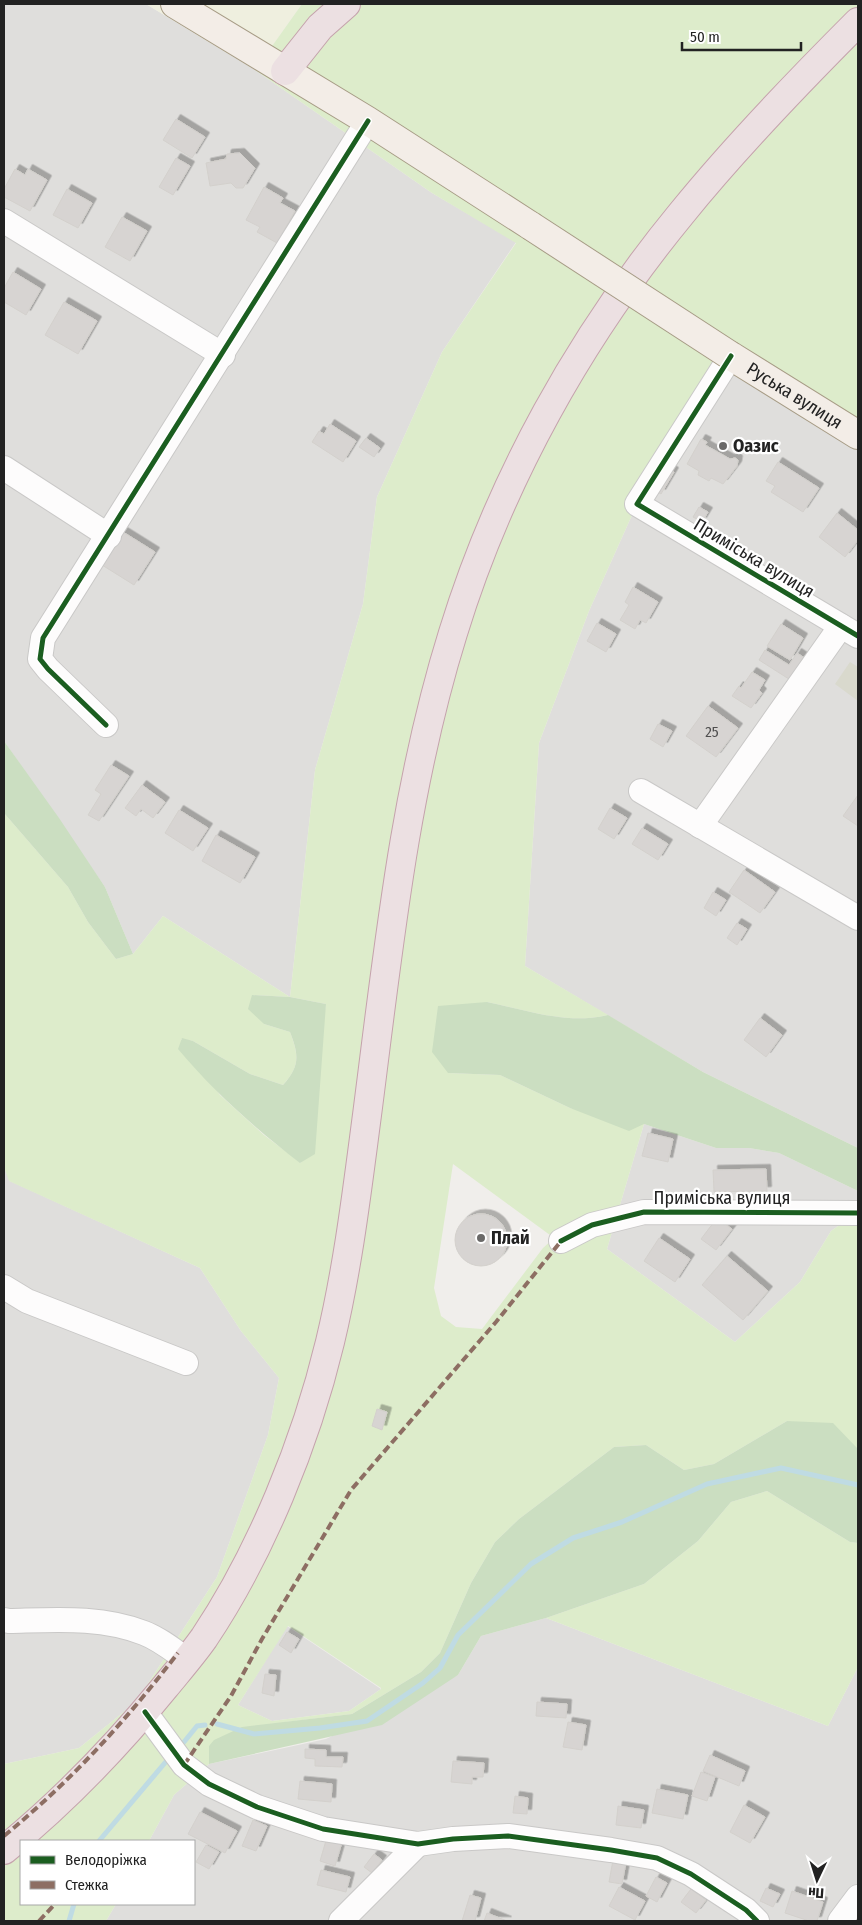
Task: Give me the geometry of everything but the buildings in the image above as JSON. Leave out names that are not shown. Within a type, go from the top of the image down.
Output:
[{"type":"highway","points":[[285,71],[320,27],[346,4]]},
{"type":"highway","points":[[4,1850],[48,1814],[145,1712],[203,1639],[263,1530],[292,1464],[311,1410],[329,1345],[345,1272],[398,873],[425,739],[453,632],[510,483],[552,401],[587,345],[681,214],[788,92],[858,22]]},
{"type":"main road","name":"Руська вулиця","points":[[174,4],[368,121],[731,356],[858,435]]},
{"type":"street","points":[[106,725],[40,659],[44,638],[368,121]]},
{"type":"street","points":[[4,221],[223,355]]},
{"type":"street","name":"Приміська вулиця","points":[[700,826],[850,631],[637,504],[731,356]]},
{"type":"street","points":[[4,468],[109,536]]},
{"type":"street","points":[[641,790],[858,918]]},
{"type":"street","name":"Приміська вулиця","points":[[561,1241],[592,1224],[644,1212],[858,1213]]},
{"type":"street","points":[[4,1287],[27,1301],[186,1363]]},
{"type":"street","points":[[4,1620],[9,1622],[79,1620],[113,1624],[143,1632],[160,1640],[187,1660]]},
{"type":"street","points":[[145,1712],[184,1765],[209,1784],[257,1807],[323,1829],[418,1844],[453,1839],[508,1836],[657,1858],[691,1874],[746,1910],[757,1921]]},
{"type":"street","points":[[341,1921],[418,1844]]},
{"type":"street","points":[[840,1921],[858,1897]]},
{"type":"shaded area","points":[[4,4],[146,4],[255,70],[432,193],[516,242],[442,352],[377,497],[363,604],[315,770],[290,997],[163,916],[133,954],[105,887],[4,741]]},
{"type":"shaded area","points":[[725,359],[858,439],[858,1148],[703,1072],[525,966],[539,743],[589,611],[637,504]]},
{"type":"shaded area","points":[[850,662],[858,667],[858,701],[835,684]]},
{"type":"shaded area","points":[[644,1124],[716,1148],[749,1148],[779,1153],[858,1191],[858,1212],[831,1231],[800,1282],[735,1342],[607,1249]]},
{"type":"shaded area","points":[[4,1167],[10,1181],[200,1268],[241,1331],[279,1378],[268,1435],[217,1577],[136,1702],[79,1748],[4,1764]]},
{"type":"shaded area","points":[[546,1618],[828,1726],[858,1667],[858,1921],[106,1921],[115,1905],[195,1905],[195,1840],[150,1840],[174,1795],[209,1764],[326,1739],[458,1675],[481,1636]]},
{"type":"shaded area","points":[[287,1626],[381,1689],[349,1711],[272,1721],[238,1705]]},
{"type":"green space","points":[[146,4],[302,4],[255,70]]},
{"type":"green space","points":[[302,4],[858,4],[858,439],[725,359],[637,504],[589,611],[539,743],[525,966],[608,1015],[593,1018],[562,1017],[487,1002],[448,1073],[500,1075],[570,1108],[644,1124],[607,1249],[735,1342],[800,1282],[831,1231],[858,1212],[858,1449],[787,1421],[714,1464],[684,1470],[646,1445],[614,1447],[519,1519],[495,1542],[471,1583],[440,1653],[421,1672],[352,1714],[286,1722],[209,1746],[209,1764],[174,1795],[150,1840],[20,1840],[20,1905],[115,1905],[106,1921],[4,1921],[4,1764],[79,1748],[136,1702],[217,1577],[268,1435],[279,1378],[241,1331],[200,1268],[9,1181],[4,1167],[4,813],[68,887],[88,922],[116,959],[133,954],[163,916],[290,997],[315,770],[363,604],[377,497],[442,352],[516,243],[432,193],[255,70]],"holes":[[[252,995],[290,997],[326,1004],[301,1163],[264,1135],[220,1095],[181,1039],[193,1041],[250,1074],[283,1085],[293,1072],[295,1066],[296,1054],[293,1040],[290,1032],[264,1024]],[[453,1164],[554,1238],[543,1248],[482,1329],[456,1327],[441,1316],[434,1288]],[[288,1626],[381,1688],[381,1689],[349,1711],[272,1721],[238,1705]]]},
{"type":"green space","points":[[4,741],[105,887],[133,954],[116,959],[88,922],[68,887],[4,813]]},
{"type":"green space","points":[[252,995],[290,997],[326,1004],[315,1154],[300,1163],[236,1109],[178,1049],[182,1038],[193,1041],[250,1074],[283,1085],[293,1072],[295,1066],[296,1054],[293,1040],[290,1032],[264,1024],[248,1009]]},
{"type":"green space","points":[[487,1002],[562,1017],[593,1018],[608,1015],[703,1072],[858,1148],[858,1191],[779,1153],[749,1148],[716,1148],[644,1124],[629,1131],[570,1108],[500,1075],[448,1073],[432,1052],[438,1006]]},
{"type":"green space","points":[[787,1421],[833,1423],[858,1449],[858,1543],[850,1542],[767,1491],[731,1502],[698,1541],[644,1584],[546,1618],[481,1636],[458,1675],[382,1725],[209,1764],[209,1746],[214,1740],[242,1727],[352,1714],[421,1672],[440,1653],[471,1583],[495,1542],[519,1519],[614,1447],[646,1445],[684,1470],[714,1464]]},
{"type":"green space","points":[[767,1491],[850,1542],[858,1543],[858,1667],[828,1726],[546,1618],[644,1584],[698,1541],[731,1502]]},
{"type":"waterway","points":[[217,1724],[254,1734],[320,1728],[367,1721],[423,1683],[440,1668],[458,1635],[531,1564],[573,1538],[622,1522],[707,1484],[781,1468],[858,1485]]},
{"type":"waterway","points":[[184,1742],[197,1726],[205,1725]]},
{"type":"waterway","points":[[100,1840],[169,1758]]},
{"type":"waterway","points":[[69,1921],[74,1905]]},
{"type":"marked path","points":[[184,1765],[231,1696],[262,1639],[351,1490],[496,1322],[561,1241]]},
{"type":"marked path","points":[[4,1836],[53,1793],[96,1750],[137,1704],[178,1653]]},
{"type":"marked path","points":[[39,1921],[54,1905]]},
{"type":"cycle path","points":[[106,725],[40,659],[43,638],[368,121]]},
{"type":"cycle path","points":[[731,356],[637,504],[858,636]]},
{"type":"cycle path","points":[[561,1241],[592,1225],[644,1212],[858,1213]]},
{"type":"cycle path","points":[[145,1712],[184,1765],[209,1784],[257,1807],[323,1829],[418,1844],[453,1839],[508,1836],[657,1858],[691,1874],[746,1910],[757,1921]]},
{"type":"place","name":"Оазис","points":[[723,446]]},
{"type":"place","name":"Плай","points":[[481,1238]]}]
